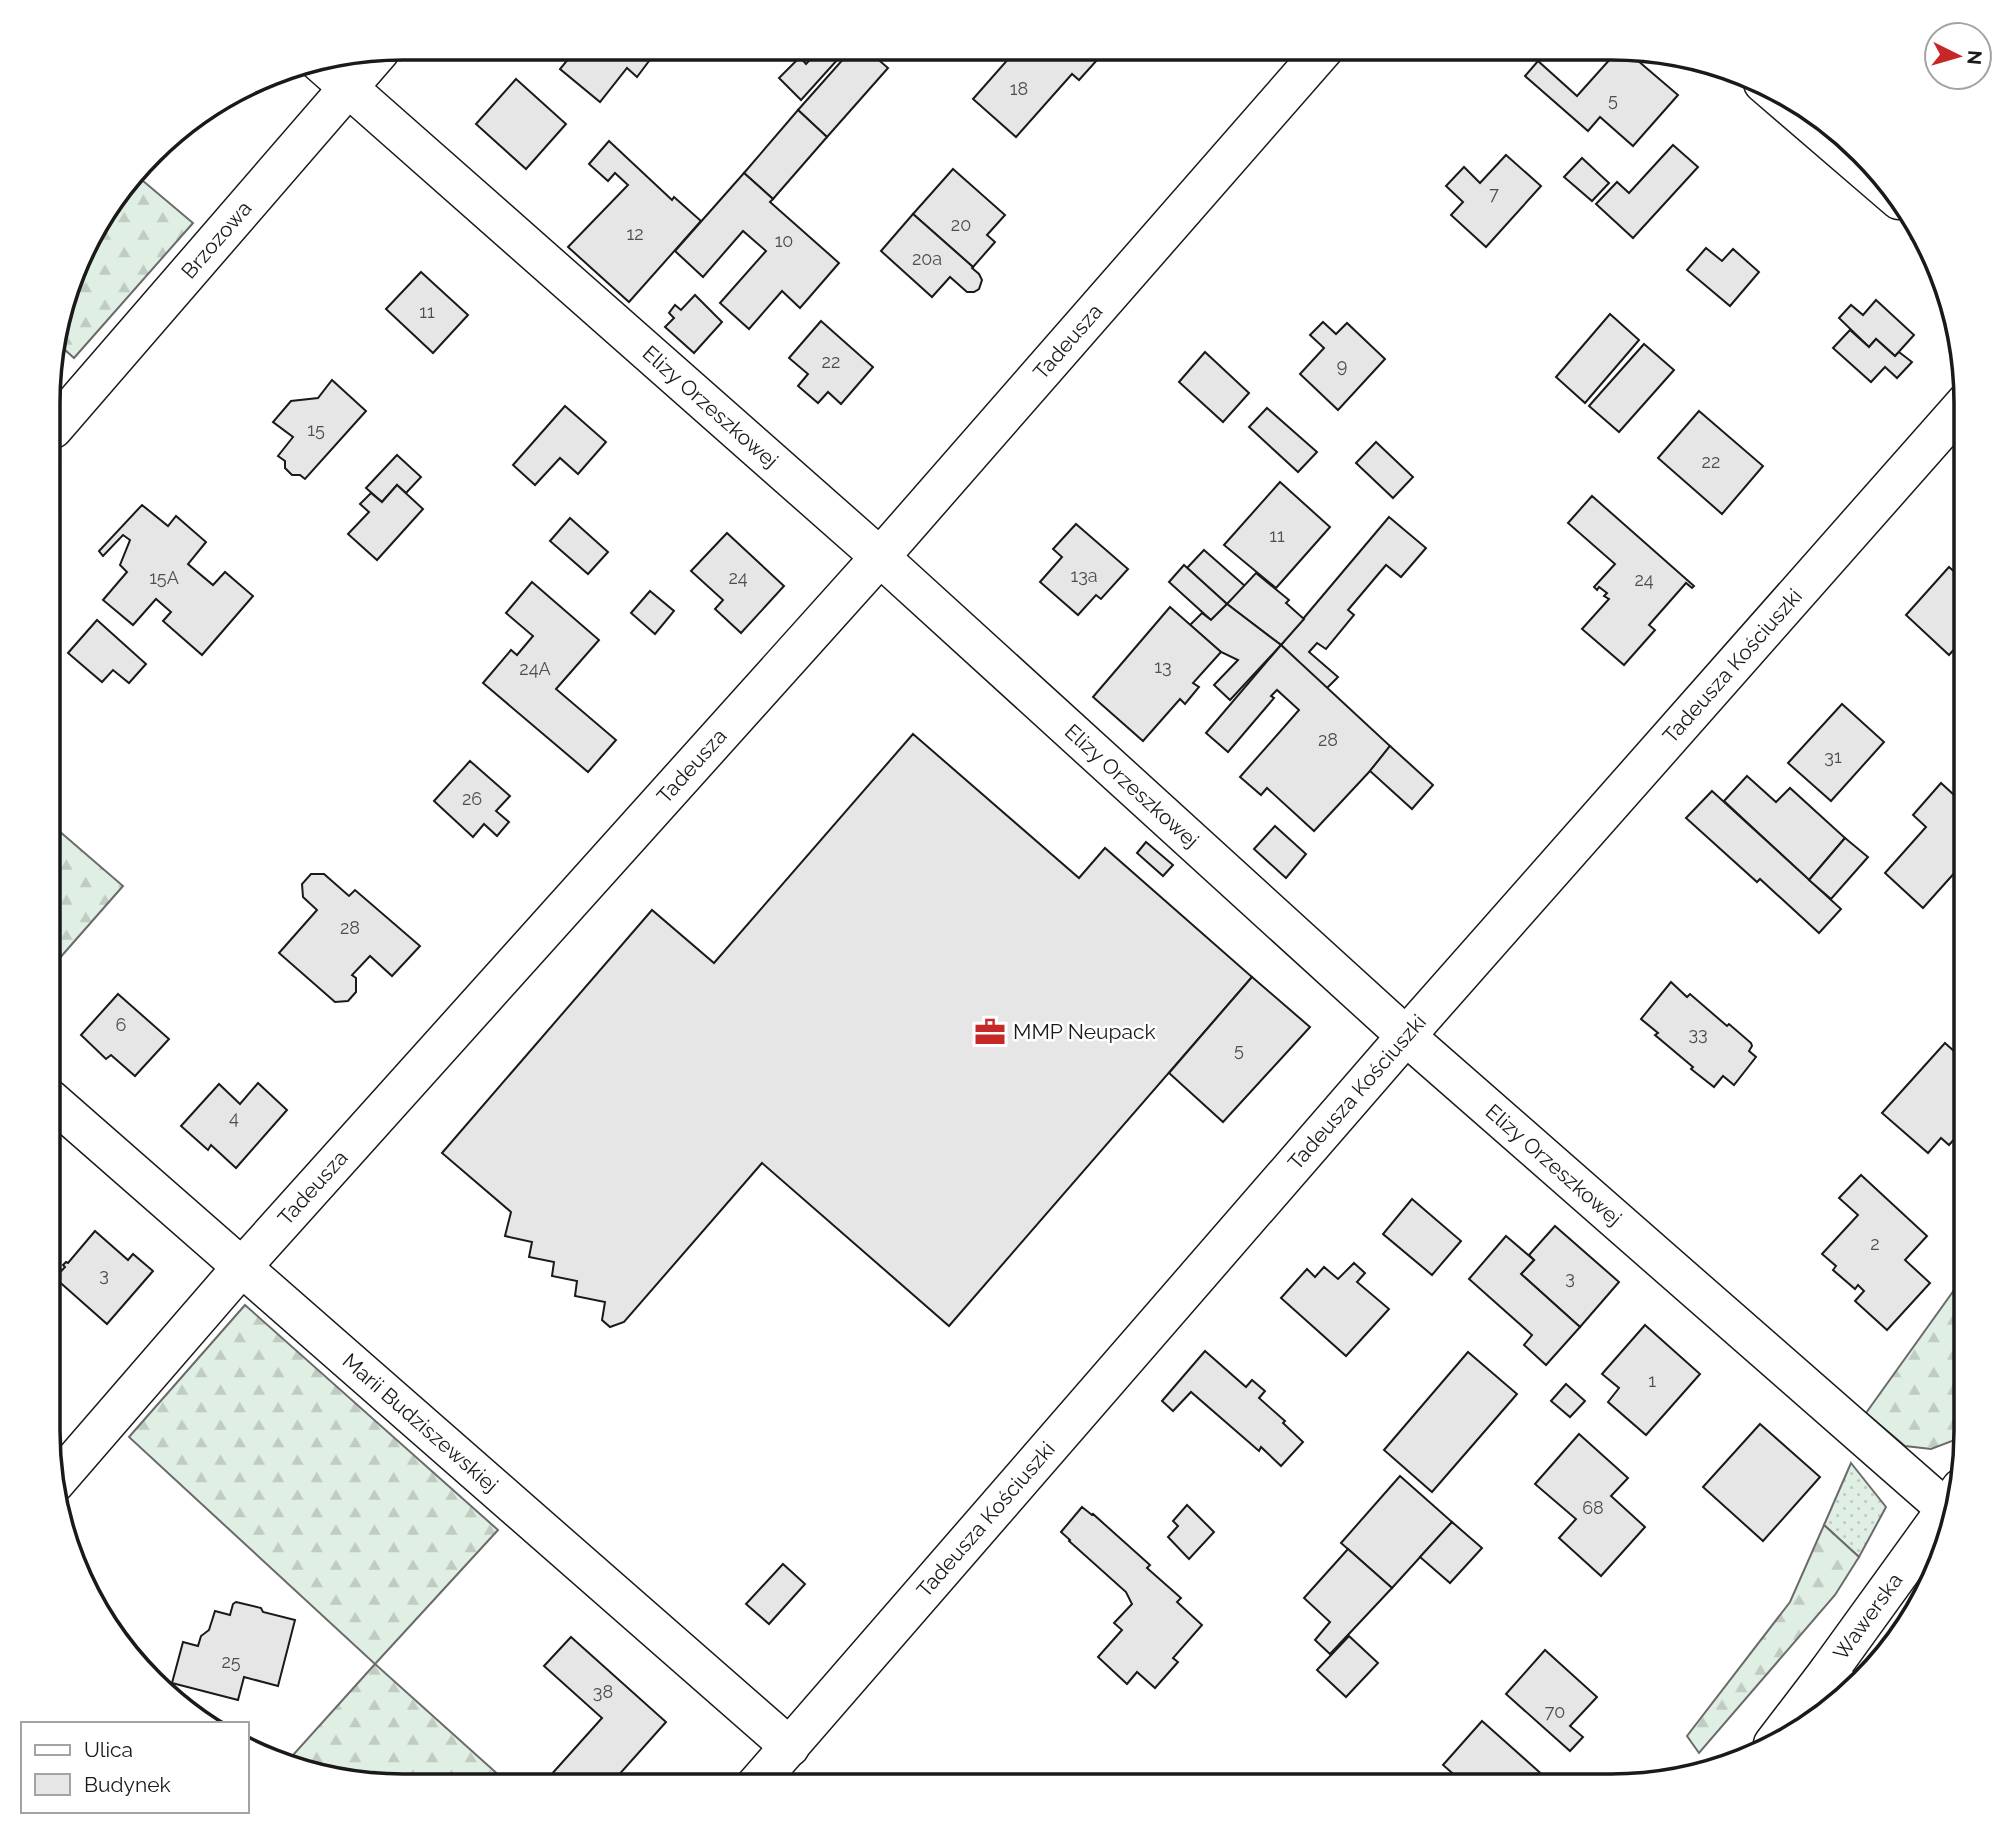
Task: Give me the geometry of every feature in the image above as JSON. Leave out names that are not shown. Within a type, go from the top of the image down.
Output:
[{"type":"street","name":"Tadeusza","points":[[62,1475],[242,1268],[880,557],[1315,60]]},
{"type":"street","name":"Brzozowa","points":[[60,422],[372,61]]},
{"type":"street","name":"Elizy Orzeszkowej","points":[[327,68],[880,557],[1406,1037],[1949,1494]]},
{"type":"street","points":[[1803,118],[1864,170]]},
{"type":"street","name":"Tadeusza Kościuszki","points":[[766,1774],[1406,1037],[1954,416]]},
{"type":"street","name":"Marii Budziszewskiej","points":[[60,1107],[790,1747]]},
{"type":"street","name":"Wawerska","points":[[1803,1716],[1838,1684],[1945,1513]]},
{"type":"green space","points":[[142,180],[193,223],[74,358],[64,349],[78,292],[105,231]]},
{"type":"green space","points":[[60,832],[123,886],[60,958]]},
{"type":"green space","points":[[1954,1290],[1954,1440],[1931,1449],[1905,1446],[1866,1413]]},
{"type":"green space","points":[[245,1305],[498,1530],[375,1664],[129,1437]]},
{"type":"green space","points":[[1851,1463],[1886,1507],[1859,1557],[1824,1525]]},
{"type":"green space","points":[[1824,1525],[1859,1557],[1835,1595],[1699,1753],[1687,1736],[1790,1602]]},
{"type":"green space","points":[[375,1664],[498,1774],[380,1774],[336,1768],[292,1756]]},
{"type":"building","points":[[567,60],[649,61],[637,77],[627,68],[600,102],[560,69]]},
{"type":"building","points":[[797,60],[803,60],[806,64],[810,60],[837,60],[801,100],[779,78]]},
{"type":"building","points":[[842,60],[879,60],[888,68],[827,137],[798,110]]},
{"type":"building","points":[[1007,60],[1097,60],[1079,80],[1072,74],[1016,137],[973,99]]},
{"type":"building","points":[[1609,60],[1637,60],[1678,95],[1633,146],[1600,117],[1588,131],[1525,76],[1538,61],[1577,96]]},
{"type":"building","points":[[516,79],[566,124],[526,169],[476,124]]},
{"type":"building","points":[[798,110],[827,137],[773,199],[744,173]]},
{"type":"building","points":[[609,141],[672,200],[674,197],[701,221],[629,302],[568,247],[628,185],[615,173],[608,181],[589,164]]},
{"type":"building","points":[[1673,145],[1698,167],[1633,238],[1596,204],[1617,182],[1629,193]]},
{"type":"building","points":[[1506,155],[1541,186],[1486,247],[1451,215],[1463,202],[1446,186],[1464,167],[1480,183]]},
{"type":"building","points":[[1582,158],[1609,183],[1592,201],[1564,177]]},
{"type":"building","points":[[953,169],[1005,215],[987,235],[995,242],[973,267],[913,214]]},
{"type":"building","points":[[744,173],[773,199],[770,202],[839,263],[800,308],[782,291],[749,329],[720,303],[766,251],[743,231],[703,277],[675,251]]},
{"type":"building","points":[[913,214],[973,267],[982,280],[979,289],[967,292],[950,277],[932,297],[881,251]]},
{"type":"building","points":[[1706,248],[1722,261],[1733,249],[1759,272],[1730,306],[1687,270]]},
{"type":"building","points":[[421,272],[468,315],[433,353],[386,309]]},
{"type":"building","points":[[695,295],[722,322],[694,353],[665,327],[674,318],[669,313],[675,305],[681,310]]},
{"type":"building","points":[[1876,300],[1914,335],[1895,356],[1876,339],[1869,347],[1839,318],[1851,305],[1863,315]]},
{"type":"building","points":[[1610,314],[1639,340],[1585,403],[1556,377]]},
{"type":"building","points":[[821,321],[873,367],[841,404],[828,392],[818,403],[798,386],[808,374],[789,358]]},
{"type":"building","points":[[1323,322],[1336,334],[1347,323],[1385,359],[1338,410],[1300,374],[1324,348],[1310,335]]},
{"type":"building","points":[[1850,330],[1869,347],[1876,339],[1895,356],[1899,352],[1912,362],[1897,378],[1885,367],[1871,382],[1833,348]]},
{"type":"building","points":[[1644,344],[1674,370],[1619,432],[1589,406]]},
{"type":"building","points":[[1205,352],[1249,393],[1223,422],[1179,382]]},
{"type":"building","points":[[332,380],[366,411],[305,479],[300,475],[292,475],[285,468],[285,461],[278,456],[293,437],[273,422],[291,401],[318,398]]},
{"type":"building","points":[[565,406],[606,442],[578,474],[560,458],[535,485],[513,465]]},
{"type":"building","points":[[1267,408],[1317,452],[1298,472],[1249,427]]},
{"type":"building","points":[[1699,411],[1763,466],[1722,514],[1658,458]]},
{"type":"building","points":[[1376,442],[1413,477],[1393,498],[1356,463]]},
{"type":"building","points":[[397,455],[421,477],[406,493],[397,485],[382,502],[366,488]]},
{"type":"building","points":[[1280,482],[1330,527],[1276,588],[1224,545]]},
{"type":"building","points":[[397,485],[423,509],[377,560],[348,534],[369,512],[360,504],[371,493],[382,502]]},
{"type":"building","points":[[1592,496],[1694,586],[1692,588],[1686,583],[1649,625],[1655,630],[1624,665],[1582,629],[1609,599],[1604,596],[1607,593],[1594,587],[1615,564],[1568,523]]},
{"type":"building","points":[[142,505],[168,526],[176,516],[206,542],[188,564],[213,585],[225,572],[253,596],[202,655],[163,621],[171,612],[156,599],[133,625],[103,600],[127,572],[120,565],[130,540],[123,535],[103,556],[99,551]]},
{"type":"building","points":[[1389,517],[1426,548],[1401,577],[1386,565],[1348,610],[1354,615],[1326,649],[1317,643],[1309,652],[1338,677],[1326,689],[1281,645]]},
{"type":"building","points":[[570,518],[608,552],[588,574],[550,541]]},
{"type":"building","points":[[1076,524],[1128,569],[1101,599],[1096,595],[1078,615],[1040,582],[1062,557],[1053,549]]},
{"type":"building","points":[[727,533],[784,586],[741,633],[715,609],[723,600],[691,571]]},
{"type":"building","points":[[1204,550],[1245,586],[1227,604],[1187,568]]},
{"type":"building","points":[[1184,565],[1227,604],[1211,620],[1169,582]]},
{"type":"building","points":[[1949,567],[1954,571],[1954,649],[1949,655],[1906,615]]},
{"type":"building","points":[[1256,573],[1289,600],[1286,603],[1304,619],[1281,645],[1227,604]]},
{"type":"building","points":[[532,582],[599,640],[556,689],[616,740],[588,772],[483,683],[511,650],[517,655],[533,636],[506,613]]},
{"type":"building","points":[[650,591],[674,611],[655,634],[631,613]]},
{"type":"building","points":[[1227,604],[1281,645],[1230,700],[1214,685],[1238,660],[1221,652],[1190,625],[1202,613],[1211,620]]},
{"type":"building","points":[[1170,607],[1221,652],[1193,683],[1199,687],[1185,704],[1180,699],[1143,741],[1093,697]]},
{"type":"building","points":[[97,620],[146,664],[129,683],[113,670],[102,682],[68,653]]},
{"type":"building","points":[[1281,645],[1390,746],[1314,831],[1267,788],[1261,795],[1240,777],[1299,710],[1277,690],[1271,696],[1274,698],[1228,752],[1206,733]]},
{"type":"building","points":[[1842,704],[1884,742],[1831,801],[1788,763]]},
{"type":"building","points":[[913,734],[1079,878],[1105,848],[1252,977],[949,1326],[762,1163],[624,1322],[610,1327],[602,1320],[605,1302],[575,1296],[577,1281],[552,1276],[554,1262],[529,1257],[532,1242],[505,1236],[511,1212],[442,1153],[652,910],[714,963]]},
{"type":"building","points":[[1390,746],[1433,785],[1412,809],[1370,771]]},
{"type":"building","points":[[470,761],[510,796],[496,811],[509,822],[497,836],[484,824],[473,837],[434,801]]},
{"type":"building","points":[[1747,776],[1776,802],[1790,788],[1845,838],[1809,880],[1724,801]]},
{"type":"building","points":[[1941,783],[1954,795],[1954,873],[1923,908],[1885,873],[1926,827],[1913,815]]},
{"type":"building","points":[[1712,791],[1841,909],[1819,933],[1760,879],[1757,882],[1686,818]]},
{"type":"building","points":[[1275,826],[1306,854],[1286,878],[1254,849]]},
{"type":"building","points":[[1845,838],[1868,857],[1831,899],[1809,880]]},
{"type":"building","points":[[1146,842],[1173,865],[1163,876],[1137,853]]},
{"type":"building","points":[[311,874],[324,874],[349,896],[355,890],[420,946],[392,976],[370,956],[352,975],[356,978],[356,992],[348,1001],[335,1002],[279,953],[317,910],[303,897],[302,884]]},
{"type":"building","points":[[1252,977],[1310,1027],[1223,1122],[1169,1073]]},
{"type":"building","points":[[1671,982],[1687,997],[1690,994],[1751,1043],[1749,1051],[1756,1057],[1734,1085],[1723,1076],[1714,1087],[1691,1069],[1693,1067],[1655,1035],[1658,1033],[1641,1019]]},
{"type":"building","points":[[118,994],[169,1039],[135,1076],[111,1055],[106,1059],[81,1035]]},
{"type":"building","points":[[1945,1043],[1954,1051],[1954,1139],[1949,1145],[1941,1138],[1928,1153],[1882,1113]]},
{"type":"building","points":[[258,1083],[287,1110],[236,1168],[211,1145],[208,1150],[181,1126],[219,1084],[240,1104]]},
{"type":"building","points":[[1861,1175],[1927,1236],[1905,1260],[1930,1283],[1887,1330],[1855,1301],[1864,1291],[1858,1285],[1855,1289],[1833,1270],[1836,1266],[1822,1254],[1858,1215],[1839,1198]]},
{"type":"building","points":[[1412,1199],[1461,1241],[1432,1275],[1383,1234]]},
{"type":"building","points":[[1555,1226],[1619,1282],[1580,1327],[1521,1274],[1534,1260],[1529,1255]]},
{"type":"building","points":[[95,1231],[128,1260],[133,1254],[153,1271],[107,1324],[60,1282],[60,1272],[65,1267],[63,1265],[68,1263]]},
{"type":"building","points":[[1506,1236],[1534,1260],[1521,1274],[1580,1327],[1546,1365],[1524,1345],[1532,1335],[1469,1279]]},
{"type":"building","points":[[1354,1263],[1365,1273],[1357,1282],[1389,1309],[1346,1356],[1281,1298],[1307,1269],[1315,1277],[1324,1267],[1338,1279]]},
{"type":"building","points":[[1645,1325],[1700,1374],[1646,1435],[1608,1402],[1619,1388],[1602,1374]]},
{"type":"building","points":[[1205,1351],[1246,1387],[1252,1380],[1265,1391],[1259,1398],[1285,1421],[1283,1423],[1303,1442],[1281,1466],[1261,1447],[1259,1451],[1191,1392],[1173,1411],[1162,1401]]},
{"type":"building","points":[[1468,1352],[1517,1394],[1432,1492],[1384,1450]]},
{"type":"building","points":[[1566,1384],[1585,1401],[1570,1417],[1551,1401]]},
{"type":"building","points":[[1760,1424],[1820,1477],[1763,1541],[1703,1487]]},
{"type":"building","points":[[1579,1434],[1628,1478],[1611,1496],[1645,1527],[1601,1576],[1559,1538],[1576,1519],[1535,1484]]},
{"type":"building","points":[[1400,1476],[1452,1522],[1392,1588],[1341,1543]]},
{"type":"building","points":[[1187,1505],[1214,1532],[1189,1559],[1168,1537],[1178,1526],[1173,1521]]},
{"type":"building","points":[[1082,1507],[1150,1565],[1147,1568],[1181,1598],[1177,1602],[1202,1625],[1173,1658],[1178,1662],[1155,1688],[1137,1672],[1127,1684],[1098,1657],[1122,1630],[1114,1623],[1132,1604],[1126,1592],[1061,1532]]},
{"type":"building","points":[[1452,1522],[1482,1548],[1450,1583],[1420,1557]]},
{"type":"building","points":[[1348,1549],[1392,1588],[1330,1654],[1315,1640],[1330,1622],[1304,1598]]},
{"type":"building","points":[[783,1564],[805,1584],[769,1624],[746,1604]]},
{"type":"building","points":[[236,1602],[295,1620],[278,1686],[244,1677],[238,1700],[172,1683],[183,1642],[198,1646],[201,1636],[209,1630],[215,1611],[230,1615]]},
{"type":"building","points":[[1349,1636],[1378,1663],[1346,1697],[1317,1670]]},
{"type":"building","points":[[571,1637],[666,1722],[620,1774],[552,1774],[602,1718],[544,1666]]},
{"type":"building","points":[[1545,1650],[1597,1697],[1570,1726],[1583,1737],[1570,1751],[1506,1694]]},
{"type":"building","points":[[1482,1721],[1542,1774],[1453,1774],[1443,1765]]},
{"type":"place","name":"MMP Neupack","points":[[990,1032]]}]
